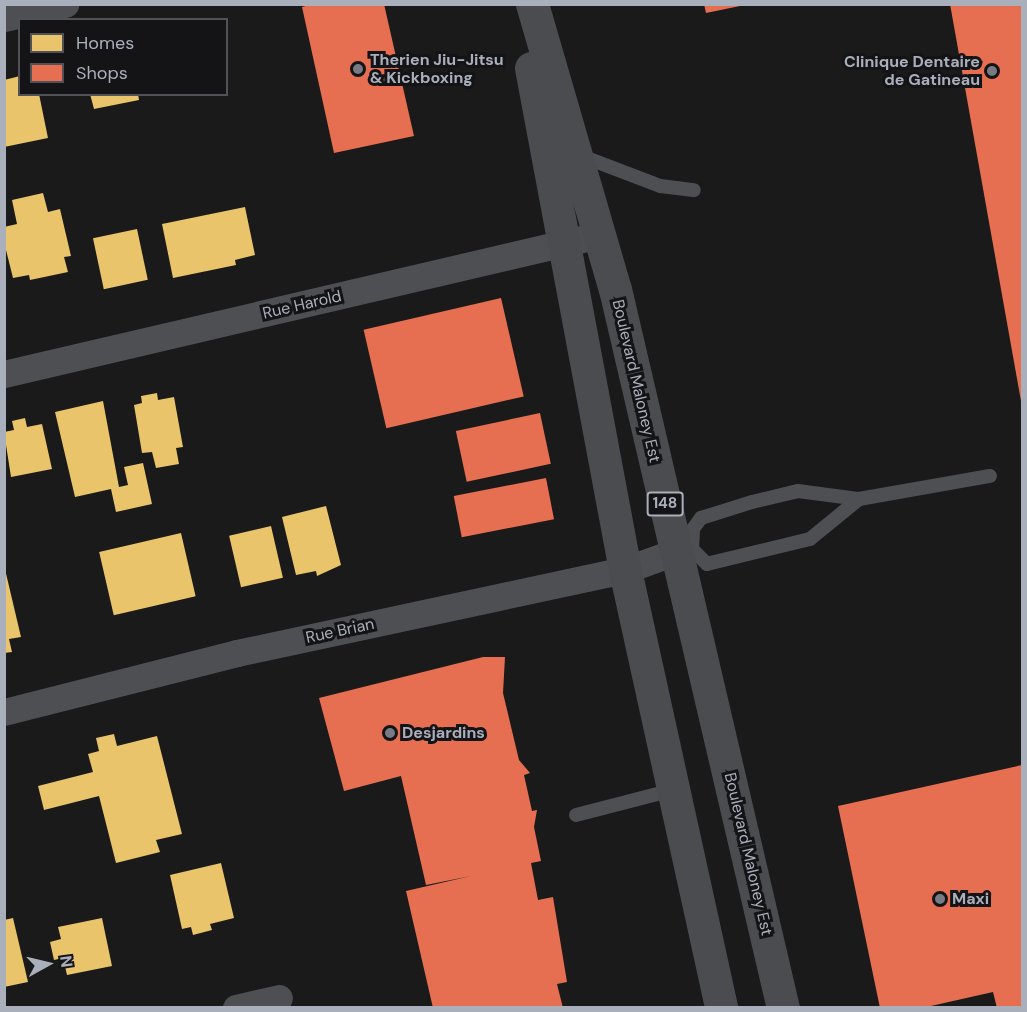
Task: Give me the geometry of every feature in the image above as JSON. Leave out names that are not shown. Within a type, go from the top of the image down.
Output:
[{"type":"main road","points":[[520,4],[562,244],[625,570],[721,1008]]},
{"type":"main road","name":"Boulevard Maloney Est","points":[[532,4],[599,235],[683,551],[783,1008]]},
{"type":"street","points":[[4,18],[65,4]]},
{"type":"street","name":"Rue Harold","points":[[4,374],[599,235]]},
{"type":"street","name":"Rue Brian","points":[[4,712],[237,653],[625,570],[683,551]]},
{"type":"street","points":[[236,1008],[279,998]]},
{"type":"lane","points":[[575,154],[660,186],[694,190]]},
{"type":"lane","points":[[859,499],[810,539],[707,564],[683,551],[701,518],[752,502],[798,491],[859,499],[990,476]]},
{"type":"lane","points":[[576,815],[674,790]]},
{"type":"building: Homes","points":[[18,76],[18,96],[39,96],[48,138],[4,147],[4,80]]},
{"type":"building: Homes","points":[[91,96],[138,96],[139,100],[94,109]]},
{"type":"building: Homes","points":[[43,193],[48,212],[60,209],[71,256],[64,257],[68,272],[30,280],[29,275],[13,278],[4,242],[4,227],[17,224],[12,200]]},
{"type":"building: Homes","points":[[245,207],[255,255],[235,260],[236,265],[173,278],[162,224]]},
{"type":"building: Homes","points":[[137,229],[148,280],[104,289],[93,238]]},
{"type":"building: Homes","points":[[157,393],[158,400],[174,397],[183,447],[176,448],[179,464],[156,468],[152,452],[142,453],[134,405],[142,403],[141,396]]},
{"type":"building: Homes","points":[[103,401],[119,487],[128,485],[124,467],[143,463],[152,504],[116,512],[111,489],[75,497],[55,412]]},
{"type":"building: Homes","points":[[25,418],[27,427],[42,424],[52,469],[11,477],[4,432],[14,430],[12,421]]},
{"type":"building: Homes","points":[[326,506],[341,565],[317,576],[316,571],[296,575],[282,517]]},
{"type":"building: Homes","points":[[271,526],[283,578],[241,587],[229,536]]},
{"type":"building: Homes","points":[[181,533],[196,596],[114,615],[99,552]]},
{"type":"building: Homes","points":[[4,565],[21,637],[9,639],[12,652],[4,653]]},
{"type":"building: Homes","points":[[114,734],[117,746],[157,736],[182,834],[156,840],[160,852],[116,863],[99,796],[44,810],[38,786],[93,772],[88,754],[99,751],[96,738]]},
{"type":"building: Homes","points":[[221,863],[234,918],[210,924],[212,930],[193,935],[191,927],[182,929],[170,875]]},
{"type":"building: Homes","points":[[13,918],[28,982],[4,987],[4,920]]},
{"type":"building: Homes","points":[[102,918],[112,966],[67,975],[63,958],[54,960],[50,942],[61,939],[58,927]]},
{"type":"building: Shops","points":[[313,4],[384,4],[414,136],[334,153],[302,7]]},
{"type":"building: Shops","points":[[704,4],[739,4],[740,6],[706,13]]},
{"type":"building: Shops","points":[[950,4],[1022,4],[1022,401],[1021,401]]},
{"type":"building: Shops","points":[[501,298],[524,396],[386,428],[364,330]]},
{"type":"building: Shops","points":[[540,413],[551,464],[467,482],[456,431]]},
{"type":"building: Shops","points":[[546,478],[554,519],[462,537],[454,496]]},
{"type":"building: Shops","points":[[483,657],[505,657],[503,693],[519,760],[530,773],[524,775],[532,811],[537,810],[534,827],[541,861],[531,863],[538,900],[553,897],[567,982],[557,984],[563,1008],[433,1008],[406,891],[471,876],[426,885],[401,776],[344,791],[319,698]]},
{"type":"building: Shops","name":"Maxi","points":[[1022,765],[1022,1008],[997,1008],[993,992],[922,1008],[880,1008],[838,806]]},
{"type":"place","name":"Therien Jiu-Jitsu & Kickboxing","points":[[358,69]]},
{"type":"place","name":"Clinique Dentaire de Gatineau","points":[[992,71]]},
{"type":"place","name":"Desjardins","points":[[390,733]]},
{"type":"place","name":"Maxi","points":[[940,899]]}]
